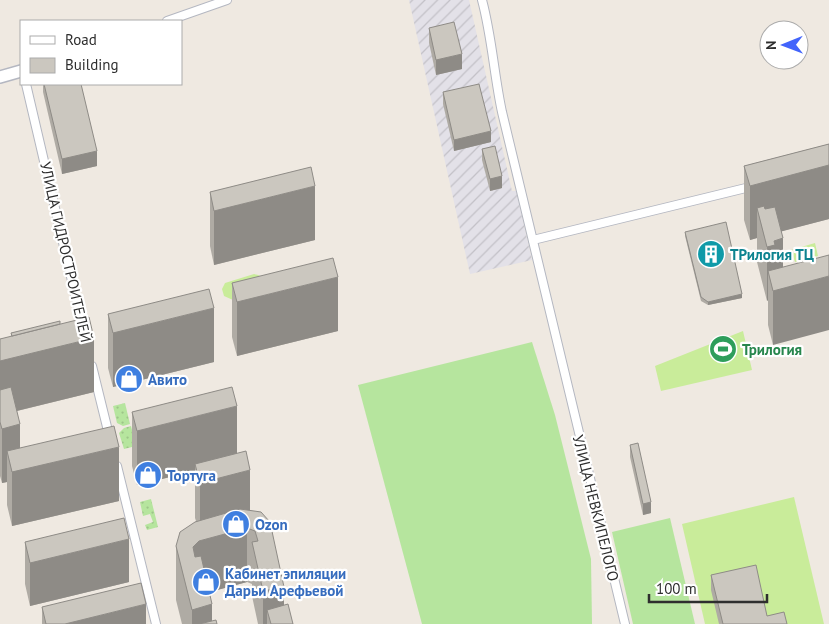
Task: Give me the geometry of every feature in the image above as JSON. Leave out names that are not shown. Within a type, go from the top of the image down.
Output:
[{"type":"street","points":[[170,20],[227,0]]},
{"type":"street","name":"УЛИЦА НЕВКИПЕЛОГО","points":[[482,0],[488,23],[495,78],[568,392],[625,624]]},
{"type":"street","points":[[0,78],[20,71]]},
{"type":"street","name":"УЛИЦА ГИДРОСТРОИТЕЛЕЙ","points":[[26,85],[86,339]]},
{"type":"street","points":[[533,240],[763,184]]},
{"type":"street","name":"УЛИЦА ГИДРОСТРОИТЕЛЕЙ","points":[[90,358],[110,440]]},
{"type":"street","points":[[115,458],[156,624]]},
{"type":"shaded area","points":[[409,0],[469,0],[512,191],[516,191],[532,260],[470,274]]},
{"type":"green space","points":[[815,243],[818,256],[795,262],[791,250]]},
{"type":"green space","points":[[254,274],[260,276],[264,281],[265,286],[259,293],[233,300],[224,296],[222,289],[225,283]]},
{"type":"green space","name":"Трилогия","points":[[743,331],[752,370],[661,391],[655,366]]},
{"type":"green space","points":[[532,342],[555,415],[591,559],[592,624],[422,624],[358,385]]},
{"type":"green space","points":[[125,403],[130,424],[123,426],[117,423],[113,406]]},
{"type":"green space","points":[[131,426],[136,446],[124,449],[119,433],[124,428]]},
{"type":"green space","points":[[794,497],[824,624],[705,624],[682,524]]},
{"type":"green space","points":[[151,499],[158,527],[147,530],[145,525],[153,522],[150,514],[143,516],[140,502]]},
{"type":"green space","points":[[670,518],[695,624],[633,624],[612,532]]},
{"type":"building","points":[[454,22],[462,54],[436,60],[429,28]]},
{"type":"building","points":[[479,84],[491,131],[454,140],[443,92]]},
{"type":"building","points":[[44,85],[81,85],[97,151],[62,159]]},
{"type":"building","points":[[829,144],[829,165],[750,186],[744,166]]},
{"type":"building","points":[[495,146],[502,176],[490,179],[482,149]]},
{"type":"building","points":[[311,167],[315,186],[214,211],[210,192]]},
{"type":"building","points":[[764,206],[765,209],[775,207],[783,238],[774,241],[775,245],[767,247],[757,208]]},
{"type":"building","name":"ТРилогия ТЦ","points":[[726,222],[742,294],[708,302],[701,297],[685,232]]},
{"type":"building","points":[[829,255],[829,276],[773,291],[768,271]]},
{"type":"building","points":[[333,258],[338,277],[237,302],[232,283]]},
{"type":"building","points":[[209,289],[214,308],[113,333],[108,314]]},
{"type":"building","points":[[89,317],[94,338],[0,361],[0,339]]},
{"type":"building","points":[[60,321],[60,324],[12,336],[11,333]]},
{"type":"building","points":[[11,387],[20,424],[2,429],[0,422],[0,390]]},
{"type":"building","points":[[232,387],[237,406],[137,431],[132,412]]},
{"type":"building","points":[[114,426],[119,447],[12,472],[7,451]]},
{"type":"building","points":[[638,443],[651,502],[643,504],[630,445]]},
{"type":"building","points":[[246,451],[250,470],[200,483],[195,464]]},
{"type":"building","points":[[240,509],[261,512],[270,522],[284,587],[263,591],[252,542],[258,541],[255,531],[247,528],[199,541],[193,547],[195,557],[201,556],[212,604],[192,610],[176,546],[180,532],[195,522]]},
{"type":"building","points":[[124,518],[129,539],[30,563],[25,542]]},
{"type":"building","points":[[756,565],[767,616],[784,612],[787,624],[723,624],[711,575]]},
{"type":"building","points":[[141,583],[146,604],[65,624],[46,624],[42,607]]},
{"type":"building","points":[[288,604],[293,624],[271,624],[267,610]]},
{"type":"building","points":[[216,620],[217,624],[199,624]]},
{"type":"place","name":"ТРилогия ТЦ","points":[[711,254]]},
{"type":"place","name":"Трилогия","points":[[723,349]]},
{"type":"place","name":"Авито","points":[[129,379]]},
{"type":"place","name":"Тортуга","points":[[148,475]]},
{"type":"place","name":"Ozon","points":[[236,524]]},
{"type":"place","name":"Кабинет эпиляции Дарьи Арефьевой","points":[[206,582]]}]
